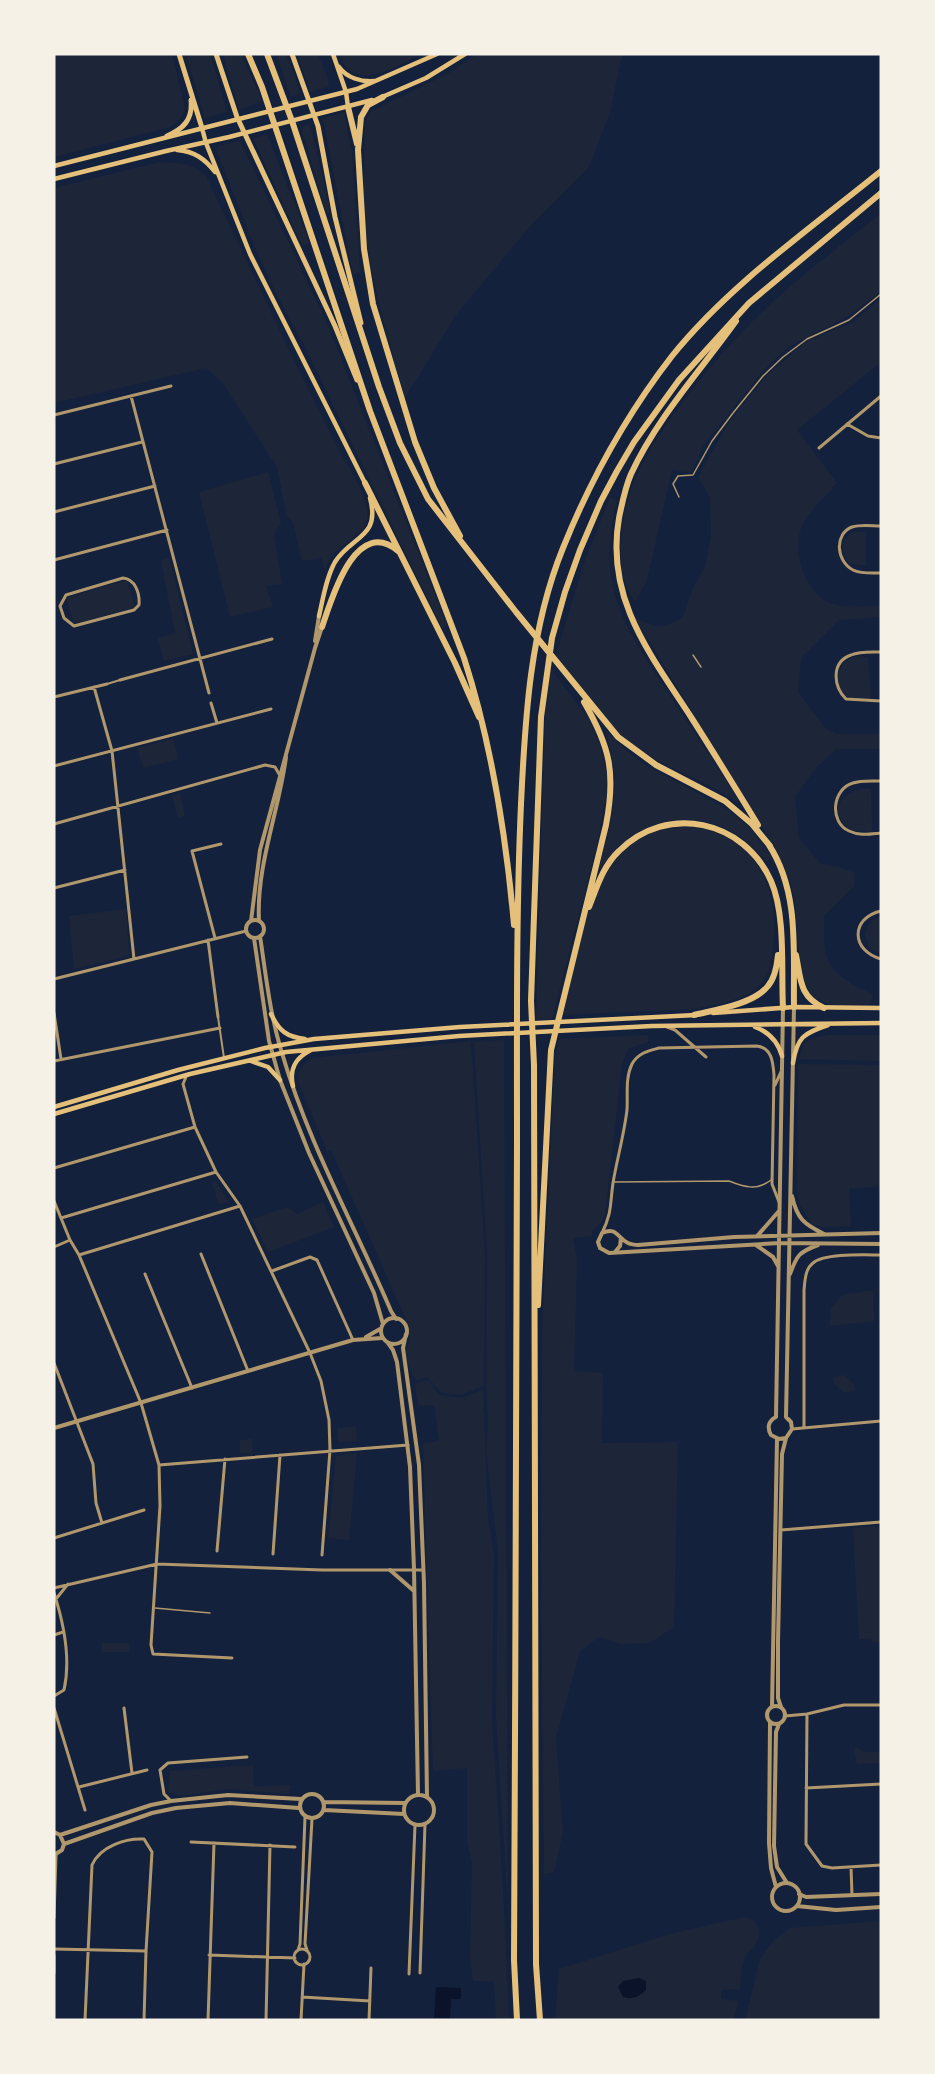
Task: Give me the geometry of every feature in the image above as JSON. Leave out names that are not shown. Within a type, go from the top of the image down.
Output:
[{"type":"highway","points":[[179,54],[202,128]]},
{"type":"highway","points":[[248,54],[262,87],[370,411]]},
{"type":"highway","points":[[267,54],[292,121],[379,387],[400,443],[421,486],[442,519],[577,690],[618,737],[656,765],[724,801],[752,824],[770,846]]},
{"type":"highway","points":[[292,54],[318,126],[336,217],[367,348]]},
{"type":"highway","points":[[217,56],[237,117],[335,326],[370,411],[464,658],[487,738],[504,836],[516,954]]},
{"type":"highway","points":[[167,136],[182,128],[189,120],[191,105],[188,84]]},
{"type":"highway","points":[[383,97],[368,105],[363,111],[358,150],[364,249],[373,304],[424,466],[443,507],[477,563]]},
{"type":"highway","points":[[348,107],[358,150]]},
{"type":"highway","points":[[517,2020],[514,1960],[516,954],[526,714],[531,674],[551,581],[560,554],[585,496],[631,415],[672,357],[695,332],[752,277],[881,171]]},
{"type":"highway","points":[[540,2020],[536,1964],[534,1065],[531,1001],[541,717],[552,638],[565,592],[594,516],[634,442],[679,380],[749,303],[881,194]]},
{"type":"highway","points":[[749,303],[668,412],[638,462],[624,493],[616,537],[616,552],[626,608],[641,640],[723,768],[782,869],[793,919],[794,1007]]},
{"type":"highway","points":[[365,483],[455,663],[487,738]]},
{"type":"highway","points":[[322,627],[337,584],[344,570],[360,550],[378,543],[385,544],[393,547],[405,561]]},
{"type":"highway","points":[[535,1363],[551,1050],[606,825],[611,783],[604,740],[577,690]]},
{"type":"highway","points":[[582,924],[602,875],[618,851],[642,834],[673,824],[708,826],[724,832],[739,841],[754,855],[766,872],[774,890],[779,915],[783,1008]]},
{"type":"highway","points":[[694,1015],[743,1001],[767,988],[775,973],[780,939]]},
{"type":"highway","points":[[793,940],[802,986],[806,995],[824,1008]]},
{"type":"main road","points":[[333,54],[346,92],[348,107]]},
{"type":"main road","points":[[54,166],[346,92],[380,81],[437,54]]},
{"type":"main road","points":[[54,179],[206,143],[383,97],[426,78],[465,54]]},
{"type":"main road","points":[[336,64],[344,74],[349,76],[363,81],[380,81]]},
{"type":"main road","points":[[202,128],[250,254],[365,483],[373,509],[371,525],[366,533],[335,563],[319,616]]},
{"type":"main road","points":[[166,151],[187,151],[199,156],[210,165],[222,185]]},
{"type":"main road","points":[[54,1107],[178,1070],[270,1047],[314,1039],[459,1027],[694,1015],[794,1007],[881,1008]]},
{"type":"main road","points":[[271,1014],[279,1030],[287,1036],[314,1039]]},
{"type":"main road","points":[[54,1114],[190,1074],[273,1054],[319,1048],[459,1036],[665,1026],[881,1023]]},
{"type":"main road","points":[[792,1063],[795,1048],[804,1035],[834,1024]]},
{"type":"main road","points":[[747,1025],[767,1032],[776,1041],[782,1056]]},
{"type":"main road","points":[[293,1086],[291,1079],[293,1064],[302,1055],[319,1048]]},
{"type":"main road","points":[[239,1062],[251,1061],[264,1065],[272,1070],[280,1080]]},
{"type":"street","points":[[54,415],[171,386]]},
{"type":"street","points":[[131,396],[209,693]]},
{"type":"street","points":[[819,448],[881,396]]},
{"type":"street","points":[[847,424],[868,436],[881,438]]},
{"type":"street","points":[[54,464],[142,442]]},
{"type":"street","points":[[54,512],[155,486]]},
{"type":"street","points":[[881,526],[849,528],[840,538],[839,546],[844,561],[854,570],[881,573]]},
{"type":"street","points":[[54,560],[167,531]]},
{"type":"street","points":[[123,578],[134,583],[139,599],[139,604],[134,610],[74,626],[67,622],[60,613],[60,606],[66,596],[123,578]]},
{"type":"street","points":[[54,614],[60,613]]},
{"type":"street","points":[[315,648],[319,616]]},
{"type":"street","points":[[246,931],[251,921],[260,850],[279,774],[322,627]]},
{"type":"street","points":[[54,697],[272,639]]},
{"type":"street","points":[[881,652],[856,653],[843,659],[838,666],[835,678],[839,690],[846,699],[881,701]]},
{"type":"street","points":[[94,687],[112,751],[134,959]]},
{"type":"street","points":[[212,703],[217,723]]},
{"type":"street","points":[[54,766],[271,709]]},
{"type":"street","points":[[289,739],[263,870],[258,905],[259,921],[264,927],[260,936],[271,1014],[281,1053],[293,1086],[308,1126],[391,1311],[396,1319],[404,1324],[406,1334],[403,1348],[419,1466],[427,1797]]},
{"type":"street","points":[[54,824],[265,765],[275,767],[279,774]]},
{"type":"street","points":[[881,781],[851,783],[840,792],[835,807],[838,821],[849,832],[864,835],[881,833]]},
{"type":"street","points":[[215,938],[192,851],[221,844]]},
{"type":"street","points":[[54,888],[126,870]]},
{"type":"street","points":[[881,911],[862,922],[858,933],[858,939],[868,954],[881,959]]},
{"type":"street","points":[[251,921],[259,921]]},
{"type":"street","points":[[246,931],[254,938],[260,936]]},
{"type":"street","points":[[54,979],[246,931]]},
{"type":"street","points":[[254,938],[270,1047],[280,1080],[309,1153],[374,1293],[382,1326],[382,1338]]},
{"type":"street","points":[[208,940],[224,1058]]},
{"type":"street","points":[[786,1417],[794,1007]]},
{"type":"street","points":[[776,1417],[783,1008]]},
{"type":"street","points":[[54,1013],[61,1059]]},
{"type":"street","points":[[665,1026],[675,1030],[706,1057]]},
{"type":"street","points":[[54,1061],[220,1028]]},
{"type":"street","points":[[779,1202],[772,1180],[774,1087],[773,1061],[769,1052],[763,1047],[659,1048],[646,1051],[638,1057],[628,1075],[627,1109],[622,1143],[613,1182],[609,1219],[599,1238],[600,1248],[606,1252],[615,1252],[779,1243],[881,1244]]},
{"type":"street","points":[[774,1087],[782,1070]]},
{"type":"street","points":[[190,1074],[183,1083],[195,1127],[216,1172],[240,1206],[272,1271],[310,1353],[323,1393],[329,1420],[330,1450],[322,1555]]},
{"type":"street","points":[[54,1168],[195,1127]]},
{"type":"street","points":[[61,1218],[216,1172]]},
{"type":"street","points":[[790,1188],[794,1207],[802,1221],[825,1234]]},
{"type":"street","points":[[54,1201],[141,1403],[159,1465],[160,1506],[153,1653],[232,1658]]},
{"type":"street","points":[[79,1255],[240,1206]]},
{"type":"street","points":[[757,1236],[779,1211]]},
{"type":"street","points":[[609,1219],[613,1230],[621,1238],[628,1244],[638,1245],[757,1236],[881,1233]]},
{"type":"street","points":[[603,1233],[613,1230]]},
{"type":"street","points":[[615,1252],[620,1246],[621,1238]]},
{"type":"street","points":[[54,1247],[70,1240]]},
{"type":"street","points":[[755,1244],[773,1257],[778,1267]]},
{"type":"street","points":[[789,1278],[795,1260],[803,1251],[820,1245]]},
{"type":"street","points":[[201,1254],[248,1371]]},
{"type":"street","points":[[804,1428],[804,1290],[807,1270],[815,1262],[831,1257],[881,1255]]},
{"type":"street","points":[[272,1271],[310,1257],[317,1260],[353,1340]]},
{"type":"street","points":[[145,1274],[192,1388]]},
{"type":"street","points":[[366,1338],[388,1320],[396,1319]]},
{"type":"street","points":[[388,1343],[400,1342],[406,1334]]},
{"type":"street","points":[[54,1428],[353,1340],[382,1338],[388,1343],[397,1362],[408,1445],[414,1569],[418,1795]]},
{"type":"street","points":[[54,1364],[93,1464],[96,1503],[102,1523]]},
{"type":"street","points":[[785,1716],[778,1698],[782,1454],[786,1438],[792,1429],[791,1422],[786,1417],[776,1417],[770,1421],[768,1428],[771,1435],[777,1439],[786,1438]]},
{"type":"street","points":[[792,1429],[881,1421]]},
{"type":"street","points":[[777,1439],[772,1707],[766,1715],[770,1723],[769,1843],[771,1868],[776,1887],[772,1896],[775,1906],[786,1911],[796,1906],[836,1910],[881,1907]]},
{"type":"street","points":[[159,1465],[408,1445]]},
{"type":"street","points":[[273,1554],[280,1455]]},
{"type":"street","points":[[217,1551],[225,1459]]},
{"type":"street","points":[[54,1538],[144,1510]]},
{"type":"street","points":[[781,1530],[881,1522]]},
{"type":"street","points":[[54,1588],[157,1564],[322,1570],[423,1570]]},
{"type":"street","points":[[390,1570],[414,1591]]},
{"type":"street","points":[[56,1599],[68,1584]]},
{"type":"street","points":[[54,1593],[63,1632],[67,1675],[64,1690],[54,1696]]},
{"type":"street","points":[[54,1635],[63,1632]]},
{"type":"street","points":[[881,1705],[844,1705],[807,1714],[785,1716],[776,1732],[774,1846],[777,1867],[787,1883],[795,1887],[799,1894],[806,1897],[881,1894]]},
{"type":"street","points":[[772,1707],[781,1707]]},
{"type":"street","points":[[54,1708],[86,1810]]},
{"type":"street","points":[[124,1708],[132,1773]]},
{"type":"street","points":[[807,1714],[806,1844],[811,1854],[822,1866],[851,1867],[881,1864]]},
{"type":"street","points":[[770,1723],[779,1724]]},
{"type":"street","points":[[160,1803],[164,1794],[160,1770],[168,1763],[247,1757]]},
{"type":"street","points":[[79,1786],[147,1770]]},
{"type":"street","points":[[76,1779],[88,1784]]},
{"type":"street","points":[[806,1788],[881,1784]]},
{"type":"street","points":[[164,1794],[171,1801]]},
{"type":"street","points":[[60,1835],[171,1801],[228,1794],[302,1799]]},
{"type":"street","points":[[295,1958],[300,1944],[305,1817],[300,1808],[302,1799],[308,1794],[316,1794],[324,1802],[405,1803],[418,1795],[427,1797],[432,1803],[434,1813],[432,1818],[425,1824],[415,1825],[406,1819],[405,1803]]},
{"type":"street","points":[[305,1817],[312,1819],[319,1816],[324,1810],[324,1802]]},
{"type":"street","points":[[64,1844],[152,1813],[173,1808],[230,1803],[300,1808]]},
{"type":"street","points":[[324,1810],[404,1814]]},
{"type":"street","points":[[301,2020],[304,1964],[310,1959],[305,1944],[312,1819]]},
{"type":"street","points":[[420,1973],[425,1824]]},
{"type":"street","points":[[409,1974],[415,1825]]},
{"type":"street","points":[[54,1832],[60,1835],[64,1844],[62,1851],[55,1855],[54,1918]]},
{"type":"street","points":[[85,2020],[92,1865],[95,1858],[107,1849],[123,1841],[137,1839],[144,1839],[152,1852],[144,2020]]},
{"type":"street","points":[[191,1842],[295,1847]]},
{"type":"street","points":[[208,2020],[214,1843]]},
{"type":"street","points":[[266,2020],[270,1845]]},
{"type":"street","points":[[851,1867],[852,1896]]},
{"type":"street","points":[[776,1887],[787,1883]]},
{"type":"street","points":[[796,1906],[799,1894]]},
{"type":"street","points":[[54,1949],[146,1952]]},
{"type":"street","points":[[298,1950],[306,1950]]},
{"type":"street","points":[[54,1955],[54,1973]]},
{"type":"street","points":[[209,1955],[295,1958]]},
{"type":"street","points":[[295,1958],[299,1964],[304,1964]]},
{"type":"street","points":[[369,2020],[371,1968]]},
{"type":"street","points":[[302,1997],[370,2001]]},
{"type":"lane","points":[[679,497],[673,484],[678,476],[693,475],[712,441],[763,376],[807,339],[849,321],[881,294]]},
{"type":"lane","points":[[693,655],[701,667]]},
{"type":"lane","points":[[613,1182],[729,1181],[746,1187],[761,1187],[772,1180]]},
{"type":"lane","points":[[154,1607],[210,1613]]},
{"type":"shaded area","points":[[54,54],[172,54],[185,108],[183,114],[170,127],[54,157]]},
{"type":"shaded area","points":[[186,54],[210,54],[227,112],[205,118]]},
{"type":"shaded area","points":[[223,54],[241,54],[262,101],[239,110]]},
{"type":"shaded area","points":[[276,54],[286,54],[301,93],[291,97]]},
{"type":"shaded area","points":[[297,54],[318,54],[329,82],[328,87],[310,92]]},
{"type":"shaded area","points":[[340,54],[420,54],[387,70],[364,75],[353,73],[345,66]]},
{"type":"shaded area","points":[[477,54],[624,54],[610,113],[589,167],[532,224],[456,315],[405,398],[380,309],[369,255],[364,205],[365,121],[370,112],[449,73]]},
{"type":"shaded area","points":[[344,113],[352,152],[360,272],[353,275],[323,118]]},
{"type":"shaded area","points":[[310,124],[331,213],[326,213],[301,127]]},
{"type":"shaded area","points":[[267,134],[310,243],[302,246],[253,138]]},
{"type":"shaded area","points":[[240,141],[326,321],[447,625],[442,628],[302,341],[276,294],[251,238],[215,147]]},
{"type":"shaded area","points":[[160,162],[191,166],[206,176],[304,381],[362,493],[367,511],[365,526],[333,555],[325,570],[321,558],[302,561],[293,523],[286,514],[277,467],[222,382],[206,368],[54,403],[54,188]]},
{"type":"shaded area","points":[[881,213],[881,291],[849,316],[788,347],[766,368],[704,445],[691,473],[672,470],[647,580],[635,602],[627,588],[622,566],[623,521],[633,484],[660,434],[706,372],[757,317],[797,281]]},
{"type":"shaded area","points":[[881,298],[881,362],[797,430],[837,483],[811,512],[800,532],[799,554],[805,576],[818,595],[831,604],[881,606],[881,617],[839,620],[801,658],[798,692],[825,728],[836,734],[881,734],[881,749],[836,749],[815,769],[795,797],[799,838],[821,864],[855,873],[854,886],[824,916],[825,950],[831,966],[843,978],[873,994],[871,1004],[837,1005],[817,999],[810,991],[801,965],[792,887],[784,868],[772,843],[635,618],[649,624],[664,626],[683,617],[692,590],[705,567],[711,535],[710,497],[698,477],[729,422],[767,375],[805,342],[853,322]]},
{"type":"shaded area","points":[[268,472],[281,523],[274,535],[282,584],[266,586],[273,607],[230,617],[199,492]]},
{"type":"shaded area","points":[[610,497],[617,500],[609,554],[613,587],[621,613],[641,650],[741,805],[718,790],[657,760],[632,744],[607,721],[556,655],[583,566]]},
{"type":"shaded area","points":[[854,532],[866,532],[866,566],[849,563],[844,554],[844,541]]},
{"type":"shaded area","points":[[169,557],[193,654],[164,661],[158,638],[175,633],[161,561]]},
{"type":"shaded area","points":[[127,580],[135,607],[74,624],[66,598]]},
{"type":"shaded area","points":[[857,656],[868,657],[871,699],[848,697],[839,686],[841,668]]},
{"type":"shaded area","points":[[550,668],[589,720],[600,744],[609,783],[596,849],[552,1019],[536,1019],[545,719]]},
{"type":"shaded area","points":[[605,730],[623,748],[647,766],[729,810],[751,829],[772,858],[766,862],[744,840],[718,825],[680,820],[644,829],[627,839],[613,852],[602,868],[599,867],[609,830],[615,783]]},
{"type":"shaded area","points":[[173,739],[178,759],[143,768],[137,748]]},
{"type":"shaded area","points":[[861,789],[871,789],[872,832],[849,830],[839,817],[839,805],[842,800]]},
{"type":"shaded area","points":[[180,794],[185,816],[178,818],[172,796]]},
{"type":"shaded area","points":[[665,826],[710,827],[736,839],[749,851],[766,881],[774,917],[772,955],[766,978],[746,995],[693,1009],[562,1015],[584,925],[601,878],[623,847]]},
{"type":"shaded area","points":[[126,909],[129,956],[74,969],[69,916]]},
{"type":"shaded area","points":[[881,916],[881,954],[869,948],[865,933],[871,921]]},
{"type":"shaded area","points":[[648,1035],[648,1042],[628,1049],[622,1064],[605,1216],[592,1231],[592,1236],[573,1238],[577,1260],[574,1371],[603,1373],[602,1443],[678,1442],[674,1627],[650,1643],[621,1644],[599,1637],[580,1651],[556,1738],[563,1833],[554,1872],[544,1874],[541,1582],[542,1330],[555,1057],[559,1039]]},
{"type":"shaded area","points":[[829,1035],[881,1035],[881,1061],[799,1059],[804,1043]]},
{"type":"shaded area","points":[[504,1040],[508,1905],[496,1718],[498,1554],[486,1450],[488,1421],[487,1254],[474,1042]]},
{"type":"shaded area","points":[[471,1041],[485,1254],[484,1386],[461,1395],[442,1393],[427,1377],[416,1380],[408,1365],[406,1351],[410,1340],[406,1320],[331,1150],[327,1151],[299,1084],[299,1075],[301,1068],[313,1058]]},
{"type":"shaded area","points":[[798,1064],[881,1065],[881,1186],[849,1189],[851,1226],[823,1227],[812,1224],[800,1205],[797,1192]]},
{"type":"shaded area","points":[[215,1181],[228,1201],[219,1205],[212,1183]]},
{"type":"shaded area","points":[[323,1202],[334,1227],[268,1252],[252,1219],[287,1207],[298,1214]]},
{"type":"shaded area","points":[[873,1290],[874,1321],[830,1326],[831,1308],[842,1295]]},
{"type":"shaded area","points":[[844,1375],[854,1384],[855,1391],[845,1393],[834,1384],[833,1377]]},
{"type":"shaded area","points":[[428,1380],[439,1395],[462,1398],[483,1389],[488,1517],[494,1555],[492,1720],[509,2020],[496,2020],[494,1982],[473,1981],[470,1958],[472,1863],[467,1841],[467,1768],[433,1771],[423,1443],[439,1441],[434,1405],[418,1406],[415,1384]]},
{"type":"shaded area","points":[[356,1426],[357,1441],[338,1442],[337,1428]]},
{"type":"shaded area","points":[[252,1439],[253,1453],[240,1453],[240,1440]]},
{"type":"shaded area","points":[[357,1453],[349,1540],[328,1538],[336,1456]]},
{"type":"shaded area","points":[[881,1526],[881,1642],[872,1642],[872,1639],[859,1639],[853,1528]]},
{"type":"shaded area","points":[[102,1643],[129,1643],[129,1652],[102,1652]]},
{"type":"shaded area","points":[[856,1747],[864,1752],[881,1752],[881,1763],[857,1764],[854,1749]]},
{"type":"shaded area","points":[[253,1765],[254,1786],[291,1785],[289,1794],[227,1789],[182,1796],[168,1792],[170,1771]]},
{"type":"shaded area","points":[[744,1917],[756,1923],[759,1936],[744,1959],[740,1989],[721,1990],[721,1999],[738,2001],[734,2020],[555,2020],[559,1969],[670,1934]]},
{"type":"shaded area","points":[[881,1921],[881,2020],[745,2020],[760,1959],[774,1940],[790,1928]]},
{"type":"shaded area","points":[[639,1978],[646,1981],[646,1990],[635,1997],[623,1997],[618,1987],[623,1981]]},
{"type":"shaded area","points":[[436,1987],[461,1988],[461,1999],[451,1999],[450,2019],[434,2018]]}]
